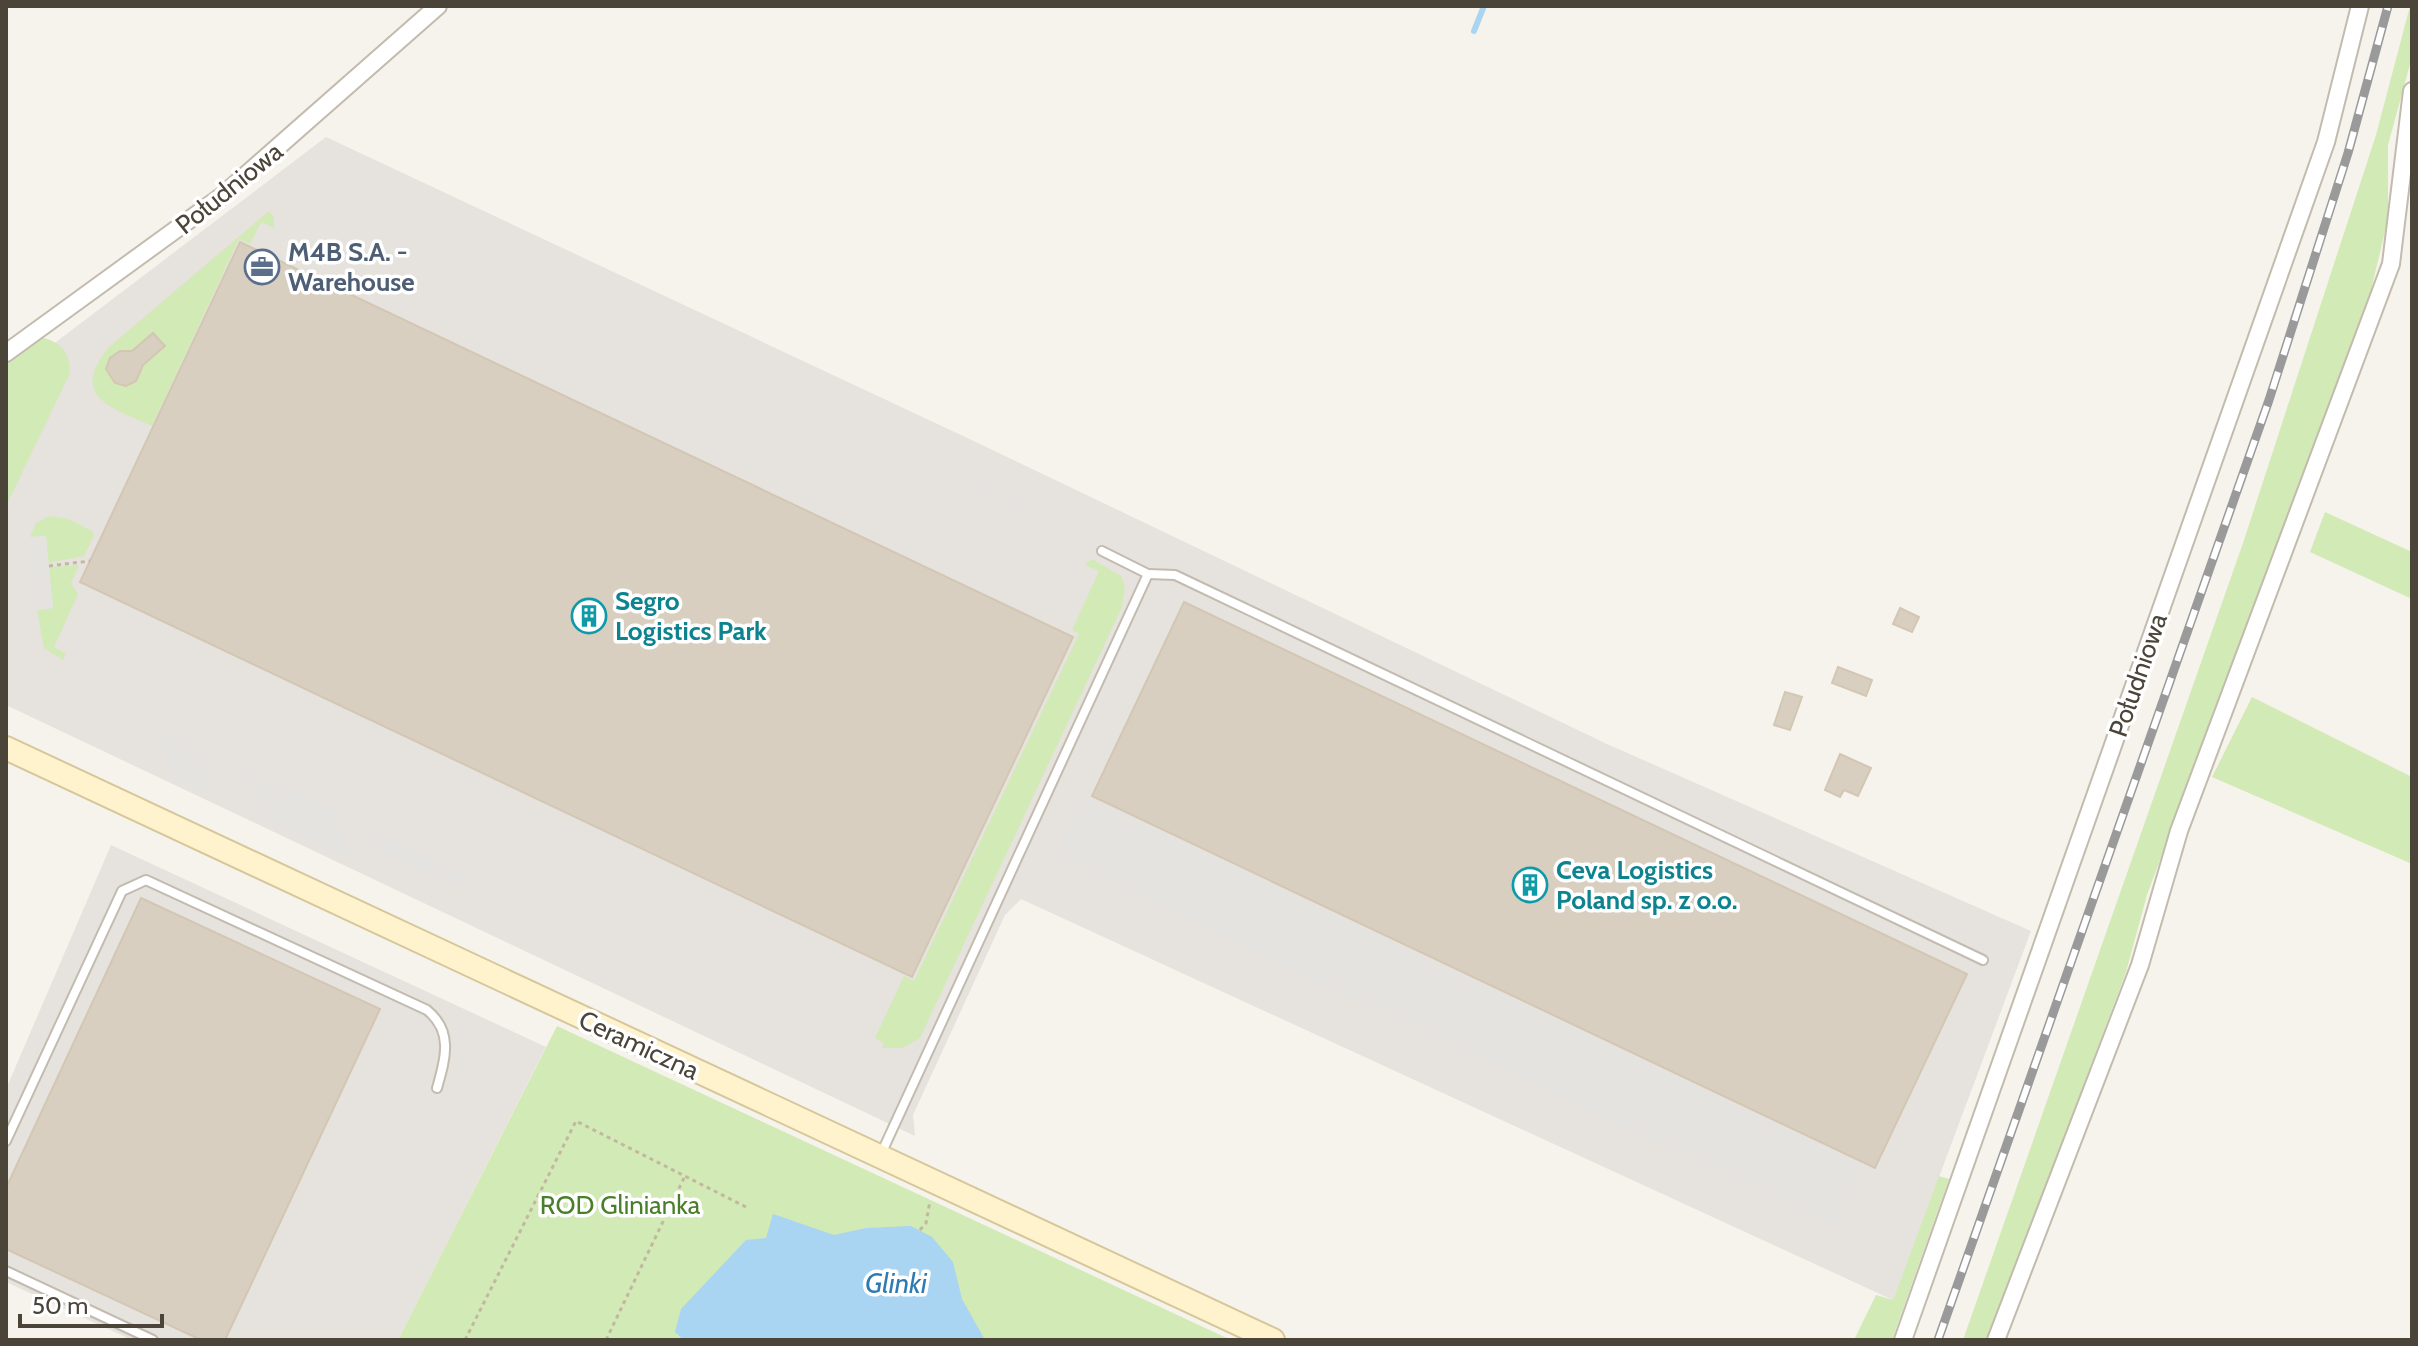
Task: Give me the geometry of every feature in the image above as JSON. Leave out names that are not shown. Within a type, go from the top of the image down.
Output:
[{"type":"main road","name":"Ceramiczna","points":[[6,748],[1273,1340]]},
{"type":"street","name":"Południowa","points":[[6,353],[222,196],[438,6]]},
{"type":"street","name":"Południowa","points":[[1903,1340],[2320,157],[2360,6]]},
{"type":"street","points":[[1996,1340],[2136,975],[2179,831],[2391,264],[2407,108],[2412,91]]},
{"type":"lane","points":[[1102,551],[1148,574],[1175,575],[1983,960]]},
{"type":"lane","points":[[879,1158],[1148,574]]},
{"type":"lane","points":[[6,1141],[122,891],[146,880],[427,1010],[446,1039],[446,1056],[437,1088]]},
{"type":"lane","points":[[6,1271],[153,1340]]},
{"type":"path","points":[[49,566],[90,561]]},
{"type":"path","points":[[465,1340],[576,1121],[748,1208]]},
{"type":"path","points":[[606,1340],[685,1176]]},
{"type":"path","points":[[920,1230],[926,1223],[929,1203],[940,1186]]},
{"type":"shaded area","points":[[326,137],[980,444],[1607,744],[2031,931],[1893,1300],[1021,899],[1005,915],[913,1115],[915,1136],[6,705],[6,380]]},
{"type":"shaded area","points":[[957,470],[1037,508],[1034,515],[954,477]]},
{"type":"shaded area","points":[[46,536],[53,608],[37,610],[29,537]]},
{"type":"shaded area","points":[[155,727],[202,749],[215,797],[171,777]]},
{"type":"shaded area","points":[[234,765],[337,812],[350,852],[341,856],[265,819],[248,780]]},
{"type":"shaded area","points":[[1083,795],[1864,1166],[1835,1227],[1054,856]]},
{"type":"shaded area","points":[[373,830],[470,876],[463,889],[366,844]]},
{"type":"shaded area","points":[[111,845],[546,1047],[398,1340],[132,1340],[6,1282],[6,1089]]},
{"type":"green space","points":[[2410,6],[2412,57],[2388,145],[2388,219],[2371,290],[2147,895],[2126,972],[1988,1340],[1963,1340],[2243,543],[2376,135]]},
{"type":"green space","points":[[269,211],[274,217],[274,228],[261,222],[250,244],[239,239],[152,426],[100,399],[94,389],[93,378],[108,348]]},
{"type":"green space","points":[[41,337],[63,349],[70,373],[8,502],[6,515],[6,362]]},
{"type":"green space","points":[[2325,512],[2412,552],[2412,599],[2310,552]]},
{"type":"green space","points":[[49,516],[69,519],[92,531],[94,535],[84,556],[48,563],[46,536],[30,537],[36,523]]},
{"type":"green space","points":[[1092,559],[1121,576],[1125,587],[1122,607],[920,1038],[902,1048],[882,1048],[884,1043],[875,1038],[904,976],[914,981],[1079,634],[1072,630],[1099,571],[1085,565]]},
{"type":"green space","points":[[79,565],[71,583],[78,594],[54,647],[66,654],[63,660],[44,648],[37,610],[53,608],[49,567]]},
{"type":"green space","points":[[2252,697],[2412,777],[2412,864],[2212,777]]},
{"type":"green space","name":"ROD Glinianka","points":[[557,1026],[1231,1340],[398,1340]]},
{"type":"green space","points":[[1939,1176],[1949,1179],[1892,1340],[1854,1340],[1876,1295],[1893,1300]]},
{"type":"water","name":"Glinki","points":[[773,1214],[834,1235],[866,1228],[911,1226],[932,1237],[953,1262],[962,1299],[985,1340],[684,1340],[675,1332],[681,1309],[746,1240],[766,1238]]},
{"type":"building","name":"Segro Logistics Park","points":[[240,242],[1073,637],[912,977],[80,582]]},
{"type":"building","points":[[153,333],[165,346],[143,365],[136,381],[126,386],[115,383],[106,369],[110,358],[120,351],[132,351]]},
{"type":"building","name":"Ceva Logistics Poland sp. z o.o.","points":[[1184,602],[1967,974],[1875,1168],[1092,796]]},
{"type":"building","points":[[1900,608],[1919,617],[1912,632],[1893,624]]},
{"type":"building","points":[[1838,667],[1872,680],[1866,696],[1832,683]]},
{"type":"building","points":[[1785,692],[1802,697],[1790,730],[1774,725]]},
{"type":"building","points":[[1840,754],[1871,768],[1858,796],[1844,790],[1840,797],[1825,790]]},
{"type":"building","points":[[141,898],[380,1009],[225,1340],[201,1340],[6,1249],[6,1188]]},
{"type":"waterway","points":[[1474,31],[1484,6]]},
{"type":"railway","points":[[1938,1340],[2269,400],[2348,153],[2388,6]]},
{"type":"place","name":"M4B S.A. - Warehouse","points":[[262,267]]},
{"type":"place","name":"Segro Logistics Park","points":[[589,616]]},
{"type":"place","name":"Ceva Logistics Poland sp. z o.o.","points":[[1530,885]]}]
